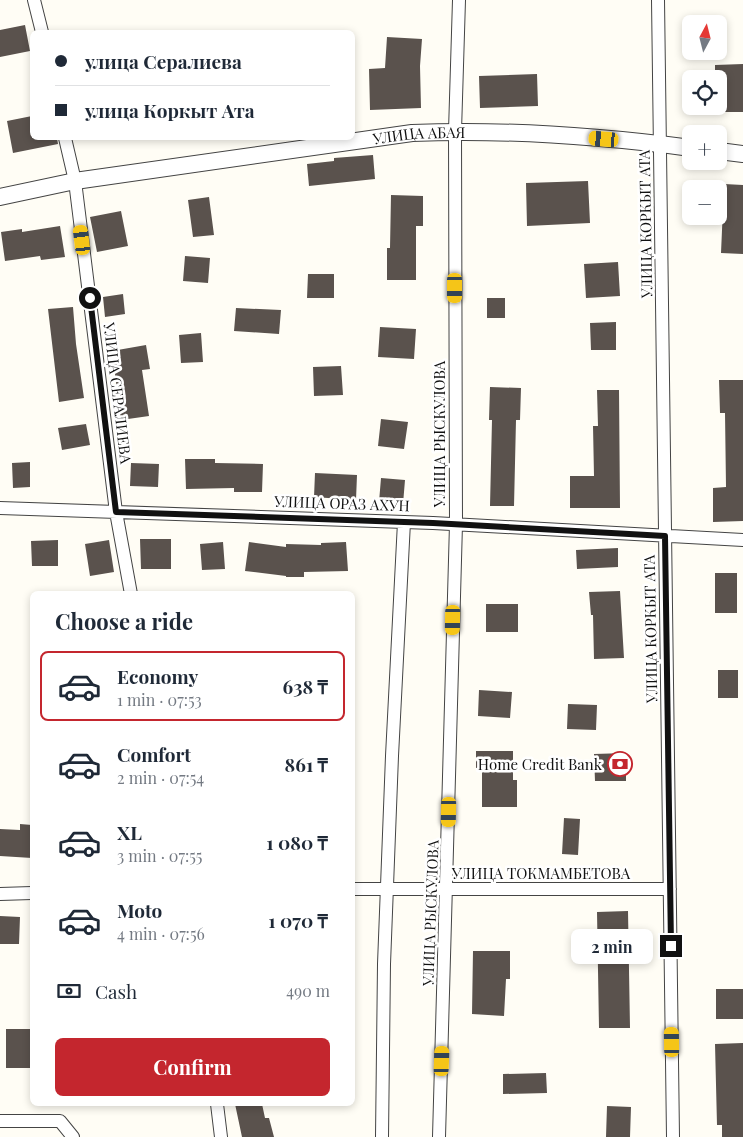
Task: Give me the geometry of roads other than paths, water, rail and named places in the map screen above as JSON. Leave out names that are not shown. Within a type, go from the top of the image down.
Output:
[{"type":"street","points":[[34,0],[42,30]]},
{"type":"street","name":"УЛИЦА РЫСКУЛОВА","points":[[439,1137],[456,524],[454,131],[459,0]]},
{"type":"street","name":"УЛИЦА КОРКЫТ АТА","points":[[658,0],[673,1137]]},
{"type":"street","name":"УЛИЦА АБАЯ","points":[[0,197],[75,182],[412,133],[454,131],[547,133],[682,147]]},
{"type":"street","name":"УЛИЦА СЕРАЛИЕВА","points":[[65,140],[75,182],[116,512],[130,591]]},
{"type":"street","points":[[727,152],[743,154]]},
{"type":"street","name":"УЛИЦА ОРАЗ АХУН","points":[[0,508],[456,524],[743,540]]},
{"type":"street","points":[[382,1137],[384,964],[404,522]]},
{"type":"street","name":"УЛИЦА ТОКМАМБЕТОВА","points":[[355,889],[670,889]]},
{"type":"street","points":[[0,894],[30,893]]},
{"type":"street","points":[[217,1106],[221,1137]]},
{"type":"street","points":[[0,1121],[60,1121],[73,1137]]},
{"type":"place","name":"Home Credit Bank","points":[[620,764]]}]
